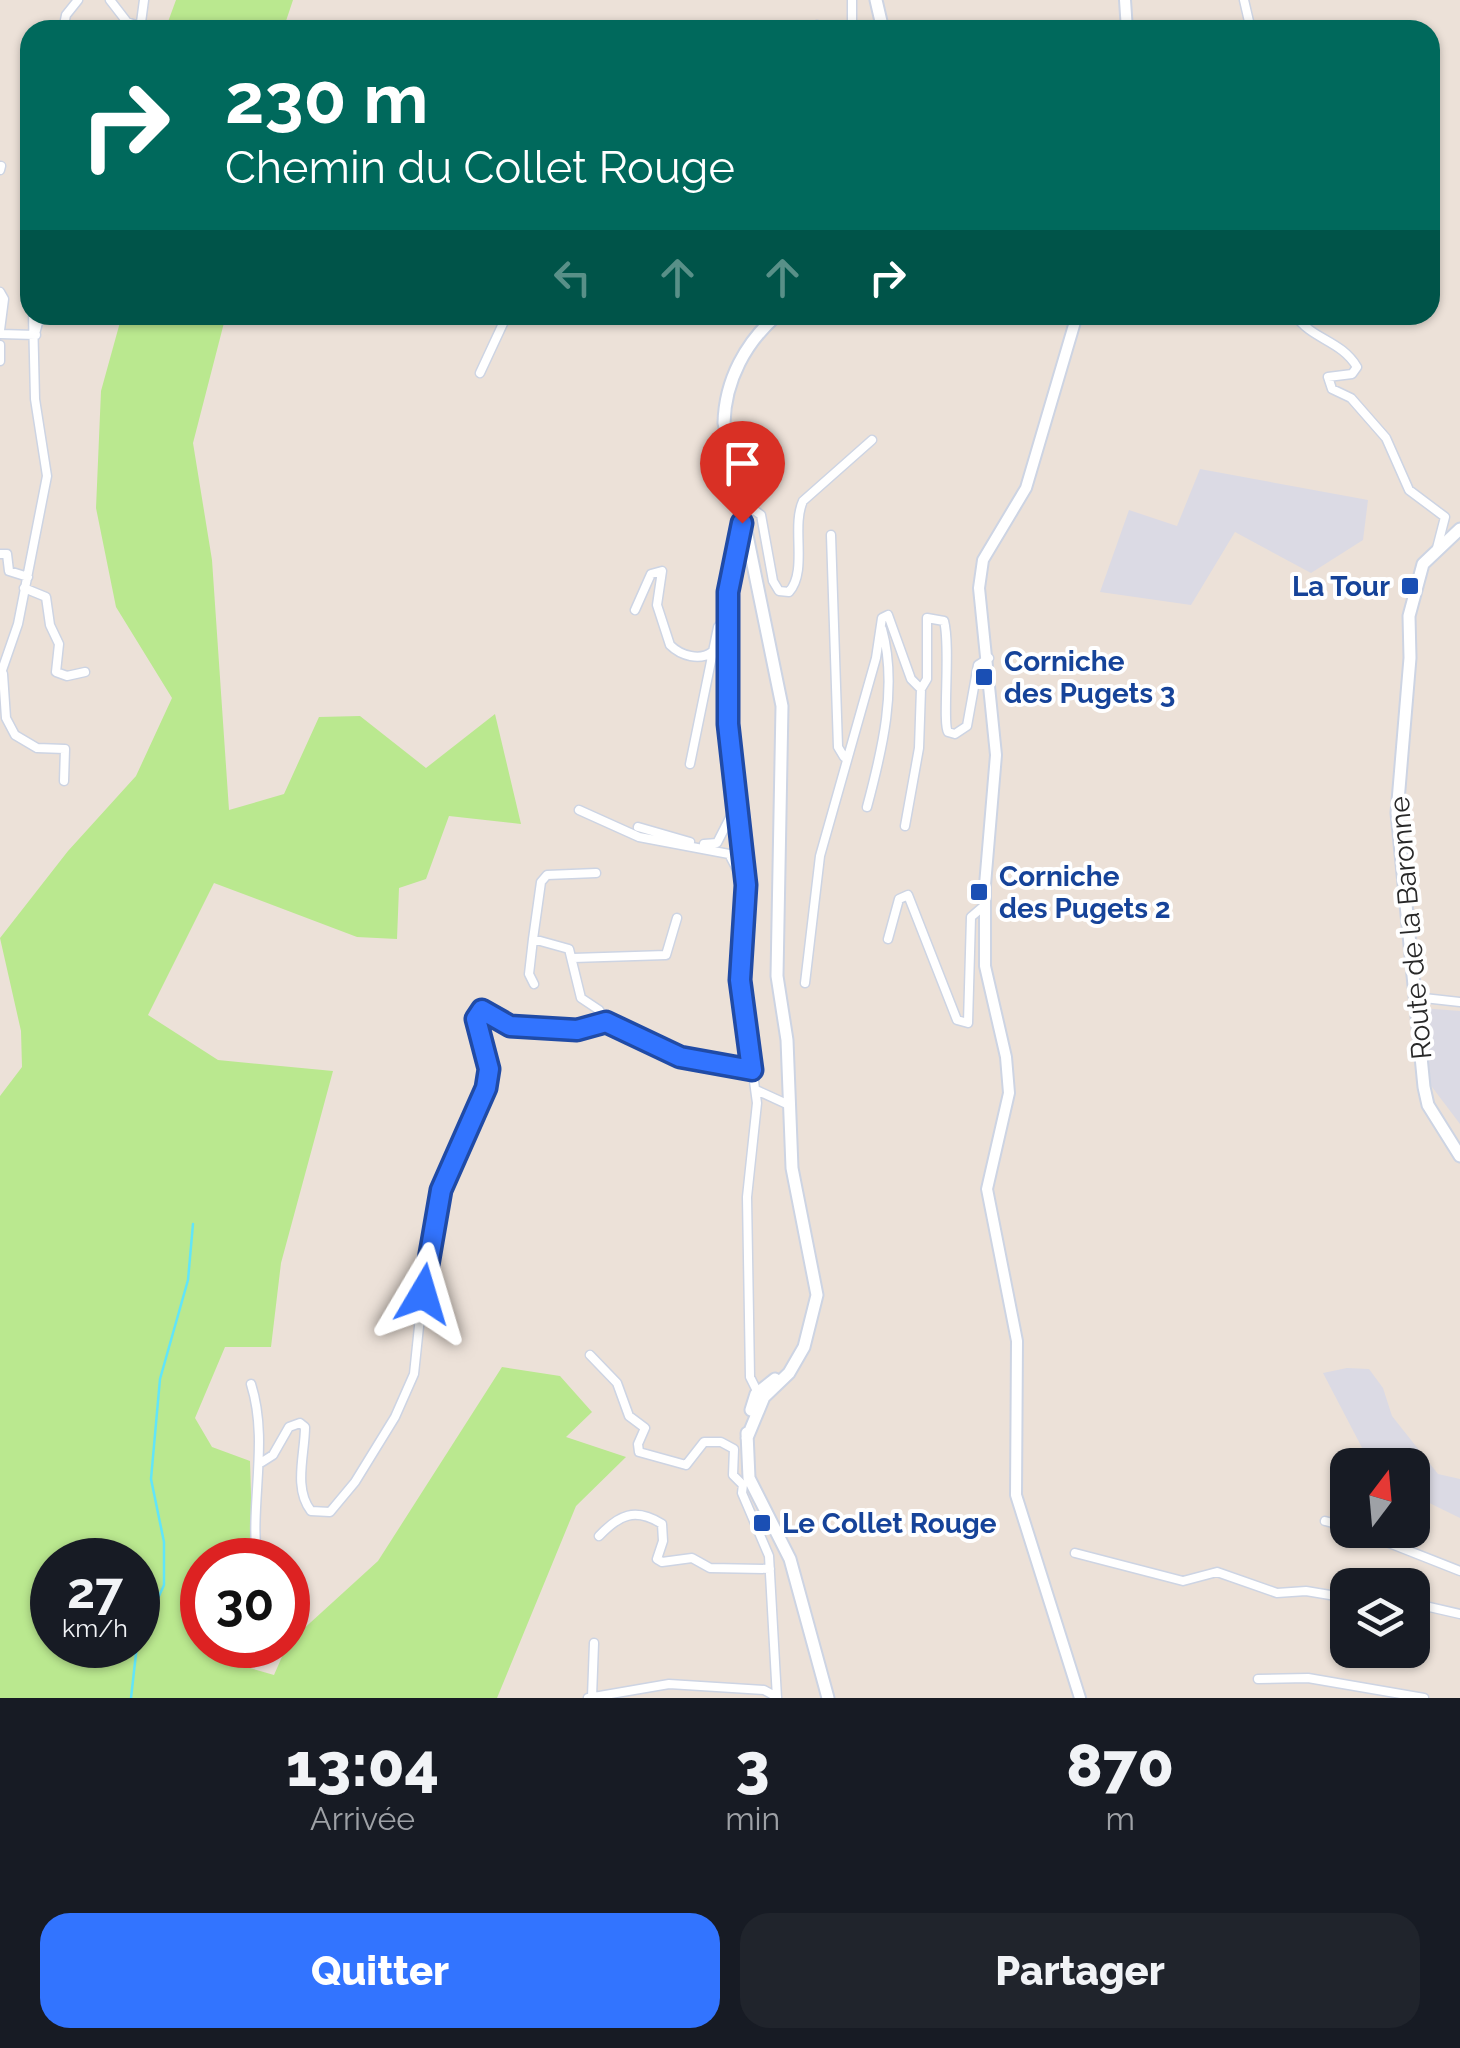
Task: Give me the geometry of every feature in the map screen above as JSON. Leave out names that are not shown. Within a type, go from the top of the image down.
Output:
[{"type":"main road","points":[[767,325],[748,345],[725,405],[725,437],[784,727],[777,963],[787,1040],[792,1168],[817,1296],[808,1338],[793,1364],[764,1390],[747,1438],[746,1481],[790,1559],[828,1698]]},
{"type":"main road","name":"Route de la Baronne","points":[[1460,529],[1424,564],[1411,602],[1397,800],[1413,997],[1428,1105],[1460,1156]]},
{"type":"street","points":[[110,0],[125,20]]},
{"type":"street","points":[[0,292],[4,299],[0,332],[36,334]]},
{"type":"street","points":[[35,325],[36,334]]},
{"type":"street","points":[[38,325],[34,399],[47,476],[28,577],[2,673],[2,702],[9,726],[22,741],[37,748],[64,749],[64,782]]},
{"type":"street","points":[[480,373],[502,325]]},
{"type":"street","points":[[1074,325],[1026,488],[983,560],[980,588],[996,755],[984,906],[986,978],[1010,1094],[987,1190],[1017,1340],[1016,1494],[1080,1698]]},
{"type":"street","points":[[1302,325],[1335,342],[1350,356],[1356,367],[1352,374],[1328,377],[1332,389],[1350,398],[1386,438],[1409,490],[1445,517],[1437,548]]},
{"type":"street","points":[[0,345],[0,361]]},
{"type":"street","points":[[764,1390],[750,1377],[744,1276],[756,1090],[740,980],[746,885],[728,724],[728,616],[738,532],[744,516],[754,510],[761,515],[773,581],[780,591],[788,592],[796,578],[798,514],[803,501],[872,440]]},
{"type":"street","points":[[832,535],[838,747],[844,756]]},
{"type":"street","points":[[0,554],[8,554],[9,571],[28,577]]},
{"type":"street","points":[[635,610],[651,574],[662,571],[657,605],[670,646],[691,656],[705,657],[712,652]]},
{"type":"street","points":[[24,588],[46,596],[50,625],[59,644],[56,672],[67,676],[85,672]]},
{"type":"street","points":[[805,983],[820,856],[844,756],[876,658],[880,624],[888,615],[911,679],[920,689]]},
{"type":"street","points":[[690,764],[718,627],[728,616]]},
{"type":"street","points":[[905,826],[919,748],[920,689],[926,679],[926,618],[944,621],[949,642],[943,723],[948,732],[955,734],[967,726],[978,666],[989,658]]},
{"type":"street","points":[[867,806],[886,738],[886,655],[880,624]]},
{"type":"street","points":[[638,827],[712,845],[738,802]]},
{"type":"street","points":[[579,810],[639,837],[729,854],[746,885]]},
{"type":"street","points":[[534,984],[529,974],[541,882],[546,876],[596,873]]},
{"type":"street","points":[[888,938],[899,899],[908,895],[957,1020],[968,1023],[971,917],[984,906]]},
{"type":"street","points":[[573,958],[666,955],[677,918]]},
{"type":"street","points":[[533,938],[569,949],[580,998],[599,1010],[606,1022],[680,1057],[752,1070]]},
{"type":"street","points":[[1413,997],[1460,1002]]},
{"type":"street","points":[[262,1462],[273,1455],[289,1427],[300,1423],[305,1427],[301,1479],[305,1503],[310,1510],[330,1512],[355,1482],[406,1396],[414,1374],[426,1260],[441,1190],[486,1088],[489,1069],[477,1013],[487,1010],[510,1026],[561,1030],[606,1022]]},
{"type":"street","points":[[756,1090],[789,1105]]},
{"type":"street","points":[[590,1354],[617,1383],[628,1416],[646,1428],[638,1444],[640,1452],[686,1464],[704,1442],[721,1442],[734,1449],[733,1476],[746,1481],[742,1493],[765,1542],[770,1569],[777,1698]]},
{"type":"street","points":[[250,1384],[262,1462],[258,1538]]},
{"type":"street","points":[[598,1536],[614,1520],[632,1513],[662,1524],[664,1541],[658,1559],[662,1562],[692,1558],[710,1568],[770,1569]]},
{"type":"street","points":[[1324,1521],[1330,1522]]},
{"type":"street","points":[[1402,1548],[1460,1571]]},
{"type":"street","points":[[1075,1553],[1183,1581],[1217,1572],[1276,1593],[1306,1591],[1330,1595]]},
{"type":"street","points":[[1430,1607],[1460,1614]]},
{"type":"street","points":[[594,1643],[590,1698],[680,1684],[764,1690],[777,1698]]},
{"type":"street","points":[[1258,1679],[1308,1678],[1424,1698]]},
{"type":"shaded area","points":[[1200,469],[1368,500],[1363,540],[1311,573],[1235,532],[1191,605],[1100,592],[1129,510],[1177,526]]},
{"type":"shaded area","points":[[1421,1008],[1460,1011],[1460,1124],[1429,1083]]},
{"type":"shaded area","points":[[1369,1369],[1383,1388],[1392,1416],[1417,1448],[1362,1448],[1323,1373]]},
{"type":"shaded area","points":[[1430,1464],[1438,1474],[1460,1479],[1460,1518],[1430,1503]]},
{"type":"green space","points":[[176,0],[293,0],[286,20],[169,20]]},
{"type":"green space","points":[[119,325],[223,325],[193,443],[212,560],[229,810],[284,794],[319,717],[360,716],[426,768],[495,714],[521,824],[449,816],[426,879],[399,888],[397,939],[357,937],[214,883],[148,1015],[218,1060],[333,1071],[281,1263],[271,1347],[225,1347],[195,1418],[212,1447],[250,1461],[252,1538],[180,1538],[180,1668],[250,1668],[274,1675],[277,1668],[310,1668],[310,1623],[378,1561],[502,1367],[560,1376],[592,1412],[566,1437],[626,1457],[576,1506],[497,1698],[0,1698],[0,1096],[22,1067],[21,1031],[0,938],[68,851],[136,776],[172,698],[116,607],[96,508],[101,391]]},
{"type":"waterway","points":[[160,1594],[164,1585],[164,1542],[151,1479],[160,1379],[188,1280],[193,1224]]},
{"type":"waterway","points":[[131,1698],[134,1668]]},
{"type":"place","name":"La Tour","points":[[1410,586]]},
{"type":"place","name":"Corniche des Pugets 3","points":[[984,677]]},
{"type":"place","name":"Corniche des Pugets 2","points":[[979,892]]},
{"type":"place","name":"Le Collet Rouge","points":[[762,1523]]},
{"type":"route","points":[[423,1294],[441,1190],[486,1088],[489,1069],[477,1013],[487,1010],[500,1023],[510,1026],[577,1030],[606,1022],[680,1057],[752,1070],[740,980],[746,885],[728,724],[728,592],[742,523]]}]
